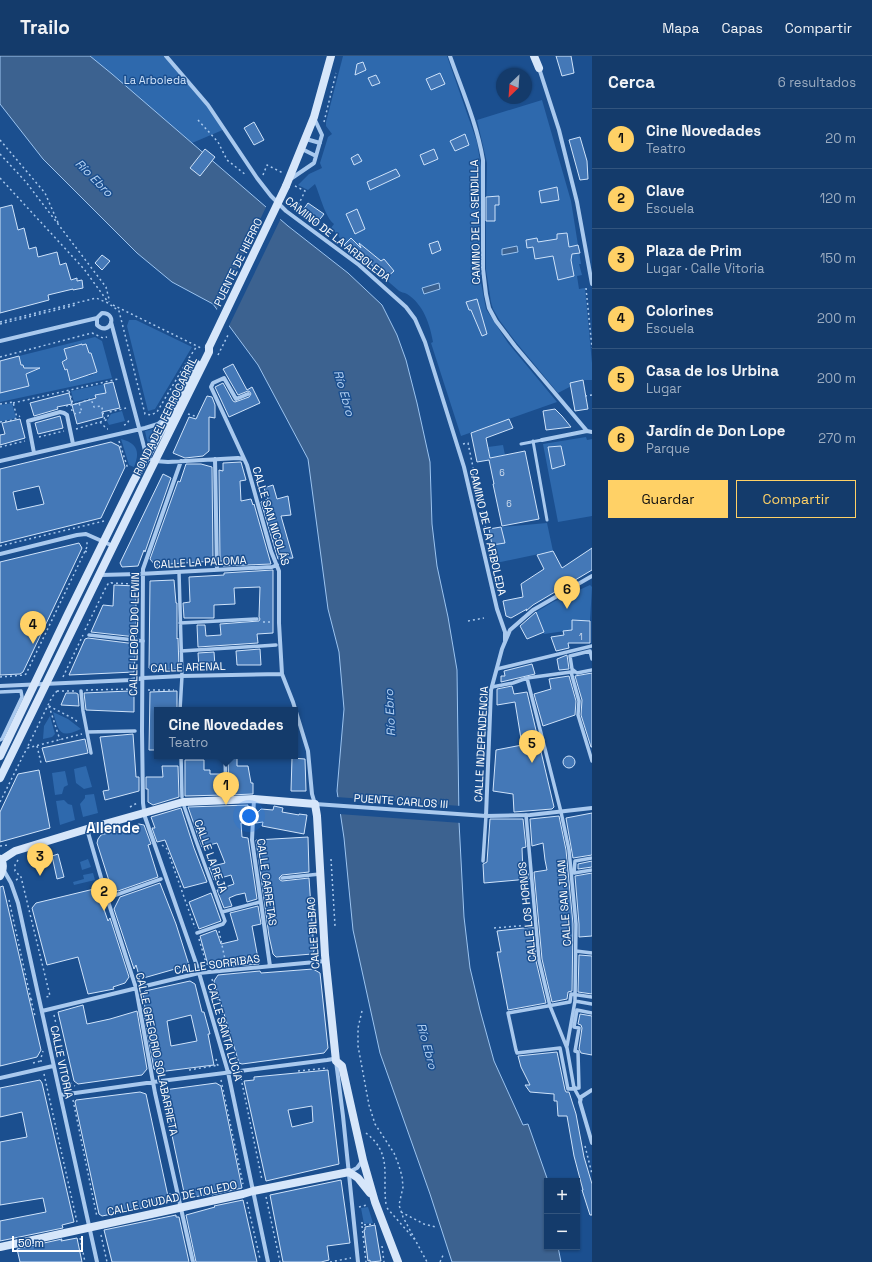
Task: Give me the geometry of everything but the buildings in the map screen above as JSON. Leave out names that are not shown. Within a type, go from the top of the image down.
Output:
[{"type":"main road","name":"PUENTE DE HIERRO","points":[[207,349],[289,182],[314,118],[331,56]]},
{"type":"main road","points":[[534,56],[539,68]]},
{"type":"main road","points":[[538,56],[539,68]]},
{"type":"main road","name":"RONDA DEL FERROCARRIL","points":[[0,778],[113,546],[169,415],[207,349]]},
{"type":"main road","name":"RONDA DEL FERROCARRIL","points":[[0,756],[103,542],[151,460],[209,352],[207,349]]},
{"type":"main road","points":[[1,872],[1,860],[15,851],[183,802],[254,799],[315,804]]},
{"type":"main road","name":"CALLE BILBAO","points":[[315,804],[326,961],[336,1061],[342,1066],[373,1204]]},
{"type":"main road","name":"CALLE BILBAO","points":[[349,1172],[358,1178],[366,1187],[398,1262]]},
{"type":"main road","name":"CALLE CIUDAD DE TOLEDO","points":[[0,1247],[244,1194],[253,1187],[349,1172]]},
{"type":"street","name":"CAMINO DE LA ARBOLEDA","points":[[166,56],[208,105],[257,178],[271,196],[286,211],[360,265],[406,307],[415,319],[425,342],[464,467],[497,609],[505,632],[505,641]]},
{"type":"street","name":"CAMINO DE LA SENDILLA","points":[[450,56],[473,120],[483,160],[483,269],[489,308],[496,321],[514,346],[587,431]]},
{"type":"street","points":[[539,68],[559,130],[574,189],[581,219],[592,284]]},
{"type":"street","points":[[289,182],[301,171],[314,163],[322,135],[314,118]]},
{"type":"street","points":[[306,139],[320,143]]},
{"type":"street","points":[[302,149],[316,156]]},
{"type":"street","points":[[0,341],[97,318],[102,313],[106,314],[110,316],[139,429],[151,460],[181,461],[244,459]]},
{"type":"street","points":[[97,318],[97,325],[101,328],[109,327],[111,322]]},
{"type":"street","name":"CALLE SAN NICOLÁS","points":[[248,394],[236,399],[224,378],[213,383],[211,387],[244,459],[271,551],[279,572],[279,623],[282,674],[295,707]]},
{"type":"street","points":[[34,453],[28,423],[29,420],[62,412],[66,415],[73,444]]},
{"type":"street","points":[[0,461],[158,424],[169,415]]},
{"type":"street","points":[[542,440],[587,431],[592,432]]},
{"type":"street","points":[[215,459],[218,570]]},
{"type":"street","name":"CALLE LEOPOLDO LEWIN","points":[[144,813],[142,690],[144,569],[181,461]]},
{"type":"street","points":[[0,554],[86,534],[113,546]]},
{"type":"street","name":"CALLE LA PALOMA","points":[[99,575],[272,567],[277,565]]},
{"type":"street","points":[[179,572],[182,676],[180,707]]},
{"type":"street","name":"CALLE INDEPENDENCIA","points":[[486,816],[492,686],[505,641],[510,630],[528,613],[591,577]]},
{"type":"street","points":[[180,622],[257,619]]},
{"type":"street","points":[[89,635],[143,641]]},
{"type":"street","points":[[181,651],[276,645]]},
{"type":"street","points":[[497,668],[592,646]]},
{"type":"street","points":[[592,659],[591,652],[570,656],[578,701],[578,715],[592,761]]},
{"type":"street","points":[[492,686],[513,683],[527,678],[592,670]]},
{"type":"street","name":"CALLE ARENAL","points":[[0,686],[182,676],[282,674]]},
{"type":"street","name":"CALLE SAN JUAN","points":[[527,678],[538,728],[561,812],[571,864],[576,924],[576,994],[567,1048]]},
{"type":"street","points":[[81,690],[91,753]]},
{"type":"street","points":[[0,692],[21,691],[22,697],[2,739],[0,740]]},
{"type":"street","name":"CALLE SAN NICOLÁS","points":[[298,718],[308,751],[312,794],[315,804]]},
{"type":"street","points":[[87,731],[135,731]]},
{"type":"street","points":[[181,759],[182,797]]},
{"type":"street","points":[[225,759],[226,796]]},
{"type":"street","name":"CALLE CARRETAS","points":[[254,799],[252,840],[270,966]]},
{"type":"street","name":"PUENTE CARLOS III","points":[[315,804],[486,816],[526,815],[592,808]]},
{"type":"street","name":"CALLE LA REJA","points":[[184,806],[222,912]]},
{"type":"street","name":"CALLE SANTA LUCÍA","points":[[144,813],[199,973],[228,1072],[268,1262]]},
{"type":"street","name":"CALLE LOS HORNOS","points":[[526,815],[539,960],[550,1006],[567,1048]]},
{"type":"street","points":[[483,861],[486,816]]},
{"type":"street","name":"CALLE GREGORIO SOLABARRIETA","points":[[87,829],[107,898],[136,988],[153,1082],[193,1262]]},
{"type":"street","points":[[592,858],[575,861],[574,873],[592,870]]},
{"type":"street","name":"CALLE VITORIA","points":[[1,872],[11,883],[18,903],[96,1262]]},
{"type":"street","points":[[282,878],[320,874]]},
{"type":"street","points":[[113,896],[161,879]]},
{"type":"street","points":[[197,933],[223,924],[225,922],[222,912],[260,902]]},
{"type":"street","points":[[576,951],[592,953]]},
{"type":"street","name":"CALLE SORRIBAS","points":[[42,1011],[199,973],[326,961]]},
{"type":"street","points":[[592,997],[570,994],[570,1002],[508,1013],[517,1053],[560,1048],[568,1089],[579,1088],[578,1052],[575,1051],[579,1028],[574,1027],[577,1010],[592,1013]]},
{"type":"street","points":[[575,1001],[592,1004]]},
{"type":"street","points":[[567,1048],[574,1088],[580,1099],[582,1113],[592,1143]]},
{"type":"street","points":[[61,1096],[220,1073],[333,1059],[336,1061]]},
{"type":"street","name":"CALLE BILBAO","points":[[336,1061],[358,1262]]},
{"type":"street","points":[[0,1078],[53,1066]]},
{"type":"street","points":[[580,1099],[583,1095],[592,1090]]},
{"type":"street","points":[[349,1172],[357,1168],[363,1160]]},
{"type":"lane","points":[[521,444],[542,440]]},
{"type":"lane","points":[[533,441],[547,520]]},
{"type":"path","points":[[324,126],[324,120],[337,69]]},
{"type":"path","points":[[198,120],[218,142],[227,160],[248,177]]},
{"type":"path","points":[[0,140],[45,193],[61,227]]},
{"type":"path","points":[[0,154],[26,182],[106,287],[109,299],[108,303]]},
{"type":"path","points":[[262,174],[267,165],[289,182],[305,191],[295,211]]},
{"type":"path","points":[[0,178],[84,269],[108,303],[207,349]]},
{"type":"path","points":[[585,282],[592,348]]},
{"type":"path","points":[[0,324],[76,305]]},
{"type":"path","points":[[0,357],[92,333],[103,338],[108,336]]},
{"type":"path","points":[[217,356],[229,333]]},
{"type":"path","points":[[0,404],[11,401],[13,403],[118,379]]},
{"type":"path","points":[[69,390],[73,404],[71,405],[73,414],[82,412],[79,403]]},
{"type":"path","points":[[585,396],[592,395]]},
{"type":"path","points":[[73,404],[91,399],[94,407],[101,406],[105,421]]},
{"type":"path","points":[[13,403],[17,418]]},
{"type":"path","points":[[100,422],[105,421],[110,412],[126,408],[128,413]]},
{"type":"path","points":[[190,415],[198,417]]},
{"type":"path","points":[[0,422],[20,416]]},
{"type":"path","points":[[63,425],[65,431]]},
{"type":"path","points":[[0,448],[31,439]]},
{"type":"path","points":[[0,546],[104,520]]},
{"type":"path","points":[[0,677],[24,675],[87,547],[87,542],[80,541]]},
{"type":"path","points":[[111,583],[143,584]]},
{"type":"path","points":[[468,622],[484,618]]},
{"type":"path","points":[[257,619],[260,622],[275,622]]},
{"type":"path","points":[[33,658],[37,660]]},
{"type":"path","points":[[135,689],[180,690]]},
{"type":"path","points":[[0,802],[56,691]]},
{"type":"path","points":[[27,748],[60,740],[87,731],[74,719],[49,706]]},
{"type":"path","points":[[49,706],[60,740]]},
{"type":"path","points":[[37,746],[41,763]]},
{"type":"path","points":[[167,849],[197,933],[208,969]]},
{"type":"path","points":[[19,858],[15,865],[15,871],[21,877]]},
{"type":"path","points":[[331,859],[335,926]]},
{"type":"path","points":[[8,894],[31,1000]]},
{"type":"path","points":[[494,928],[536,924]]},
{"type":"path","points":[[218,926],[227,966]]},
{"type":"path","points":[[215,976],[212,980],[237,1064]]},
{"type":"path","points":[[52,1008],[69,1082],[78,1087]]},
{"type":"path","points":[[362,1011],[358,1028],[358,1046],[369,1105],[375,1124],[394,1153],[402,1176],[403,1187],[399,1205],[401,1212],[426,1262]]},
{"type":"path","points":[[215,1053],[243,1184],[244,1198],[247,1202],[260,1262]]},
{"type":"path","points":[[189,1070],[218,1066]]},
{"type":"path","points":[[297,1072],[328,1068]]},
{"type":"path","points":[[241,1077],[263,1182],[253,1187],[243,1184]]},
{"type":"path","points":[[74,1105],[107,1262]]},
{"type":"path","points":[[52,1109],[85,1262]]},
{"type":"path","points":[[363,1130],[383,1153],[385,1167],[384,1185],[386,1206],[418,1244]]},
{"type":"path","points":[[266,1194],[280,1262]]},
{"type":"path","points":[[360,1213],[359,1206],[373,1204]]},
{"type":"path","points":[[401,1212],[424,1224],[436,1227]]},
{"type":"path","points":[[361,1219],[366,1262]]},
{"type":"path","points":[[362,1225],[375,1224]]},
{"type":"path","points":[[440,1262],[444,1252]]},
{"type":"path","points":[[330,1262],[349,1259],[352,1256]]},
{"type":"green space","name":"La Arboleda","points":[[89,56],[166,56],[208,105],[225,129],[192,143]]},
{"type":"green space","points":[[343,56],[447,56],[477,142],[481,167],[480,262],[481,283],[486,309],[508,343],[557,402],[461,436],[431,343],[433,342],[430,328],[425,315],[413,298],[406,293],[399,291],[366,260],[364,262],[343,244],[338,235],[331,228],[334,224],[325,211],[315,184],[308,190],[298,185],[309,174],[322,168],[320,163],[328,137],[332,134],[326,126],[326,122]]},
{"type":"green space","points":[[542,100],[571,201],[581,264],[579,264],[582,275],[577,276],[579,289],[585,288],[592,363],[592,380],[583,380],[558,393],[500,321],[491,302],[486,270],[487,163],[477,120]]},
{"type":"green space","points":[[129,320],[136,320],[192,347],[155,409],[148,411],[127,326]]},
{"type":"green space","points":[[95,337],[102,341],[112,378],[0,402],[0,393],[29,386],[26,368],[21,365],[19,356]],"holes":[[[86,344],[89,353],[91,353],[96,372],[92,374],[93,375],[88,376],[87,373],[77,375],[78,378],[69,379],[67,369],[64,370],[61,362],[67,359],[64,349],[73,345]]]},
{"type":"green space","points":[[104,384],[106,393],[74,402],[71,391]]},
{"type":"green space","points":[[12,403],[16,418],[0,422],[0,405]]},
{"type":"green space","points":[[122,411],[125,421],[109,425],[107,421],[111,414]]},
{"type":"green space","points":[[158,428],[150,445],[148,445],[145,431]]},
{"type":"green space","points":[[586,437],[587,440],[592,439],[592,516],[558,522],[543,444]]},
{"type":"green space","points":[[121,439],[131,443],[136,449],[137,457],[134,467],[129,465]]},
{"type":"green space","points":[[503,445],[505,455],[490,458],[488,447]]},
{"type":"green space","points":[[547,523],[553,551],[496,563],[492,545],[504,543],[501,527]]},
{"type":"green space","points":[[590,585],[592,587],[590,621],[572,620],[572,630],[544,634],[536,612],[553,602]]},
{"type":"green space","points":[[53,712],[68,719],[81,729],[68,733],[61,732]]},
{"type":"green space","points":[[50,716],[55,734],[52,737],[43,739],[44,726]]},
{"type":"green space","points":[[86,766],[92,787],[84,789],[76,783],[74,769]]},
{"type":"green space","points":[[65,771],[68,785],[64,787],[62,794],[55,795],[52,773]]},
{"type":"green space","points":[[94,794],[98,813],[83,817],[80,804],[85,798],[85,795]]},
{"type":"green space","points":[[64,800],[68,804],[72,805],[75,820],[60,825],[56,801]]},
{"type":"green space","points":[[88,859],[91,867],[82,870],[80,862]]},
{"type":"green space","points":[[93,873],[95,880],[74,885],[73,882],[84,879],[83,875]]},
{"type":"green space","points":[[368,1207],[373,1223],[364,1224],[361,1208]]},
{"type":"water","name":"Río Ebro","points":[[0,56],[90,56],[288,226],[348,273],[382,305],[397,335],[406,360],[430,462],[432,524],[437,566],[457,670],[459,822],[464,917],[470,968],[494,1061],[523,1125],[528,1124],[547,1178],[544,1178],[544,1250],[559,1250],[561,1262],[452,1262],[430,1194],[380,1053],[353,930],[344,838],[337,791],[344,709],[339,652],[328,609],[308,459],[258,365],[213,304],[172,282],[137,253],[43,159],[0,104]]},
{"type":"water","points":[[517,246],[518,252],[502,255],[502,249]]},
{"type":"water","points":[[439,283],[440,289],[424,294],[422,288]]},
{"type":"pier","points":[[267,205],[281,218],[228,328],[216,312]]},
{"type":"pier","points":[[336,797],[461,806],[461,823],[339,814]]},
{"type":"place","name":"Jardín de Don Lope","points":[[567,609]]},
{"type":"place","name":"Colorines","points":[[33,644]]},
{"type":"place","name":"Casa de los Urbina","points":[[532,763]]},
{"type":"place","name":"Cine Novedades","points":[[226,805]]},
{"type":"place","name":"Plaza de Prim","points":[[40,876]]},
{"type":"place","name":"Clave","points":[[104,911]]},
{"type":"district","name":"Allende","points":[[113,827]]}]
